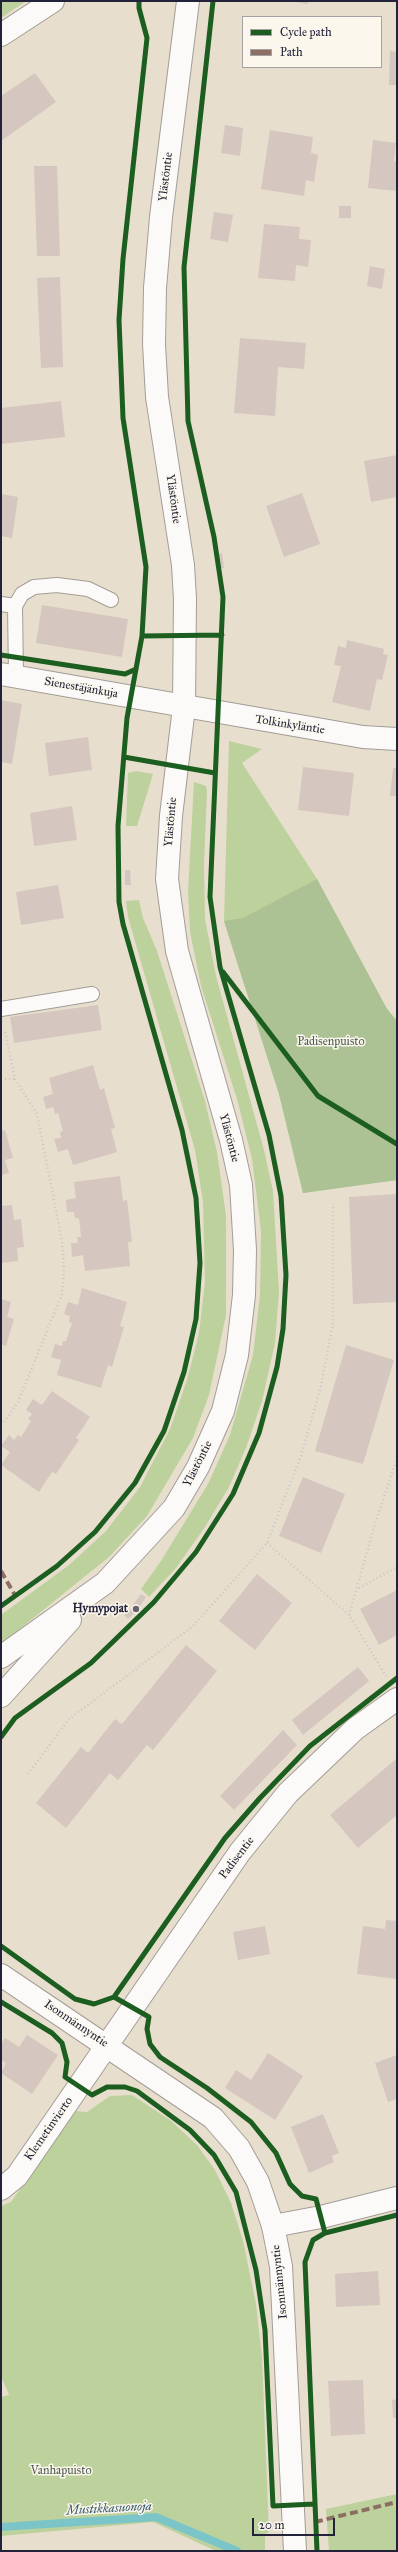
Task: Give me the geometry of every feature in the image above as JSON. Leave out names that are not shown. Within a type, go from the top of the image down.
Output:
[{"type":"street","points":[[1,35],[53,1]]},
{"type":"street","name":"Ylästöntie","points":[[1,1696],[94,1592],[135,1553],[174,1508],[198,1466],[223,1411],[237,1355],[244,1296],[245,1250],[241,1185],[231,1140],[177,951],[167,879],[171,816],[184,707],[184,565],[157,396],[154,344],[155,288],[161,217],[188,1]]},
{"type":"street","name":"Sienestäjänkuja","points":[[9,675],[184,707]]},
{"type":"street","name":"Tolkinkyläntie","points":[[184,707],[363,738],[397,739]]},
{"type":"street","name":"Ylästöntie","points":[[1,1657],[94,1592]]},
{"type":"street","name":"Padisentie","points":[[106,2044],[240,1852],[288,1793],[394,1691]]},
{"type":"street","name":"Isonmännyntie","points":[[1,1975],[200,2108],[219,2124],[239,2148],[258,2182],[273,2226],[281,2266],[295,2551]]},
{"type":"street","name":"Klemetinvierto","points":[[1,2189],[17,2176],[106,2044]]},
{"type":"street","points":[[273,2226],[321,2217],[397,2198]]},
{"type":"lane","points":[[9,675],[15,606],[22,594],[34,587],[57,585],[88,590],[111,600]]},
{"type":"lane","points":[[1,604],[15,606]]},
{"type":"lane","points":[[1,1009],[92,994]]},
{"type":"path","points":[[4,1026],[15,1079],[37,1114],[62,1241],[64,1270],[62,1294],[18,1402],[4,1422]]},
{"type":"path","points":[[1,1079],[15,1079]]},
{"type":"path","points":[[28,1774],[69,1719],[193,1626],[267,1543],[301,1456],[321,1386],[333,1324],[333,1204]]},
{"type":"path","points":[[349,1615],[358,1588],[375,1524],[397,1458]]},
{"type":"path","points":[[267,1543],[349,1615],[394,1691]]},
{"type":"path","points":[[358,1588],[397,1567]]},
{"type":"green space","points":[[4,1],[26,1],[1,18],[1,3]]},
{"type":"green space","name":"Padisenpuisto","points":[[229,741],[262,749],[242,763],[317,879],[387,1009],[397,1021],[397,1180],[303,1193],[279,1094],[224,921]]},
{"type":"green space","points":[[136,771],[153,774],[137,826],[126,826],[128,773]]},
{"type":"green space","points":[[194,782],[206,786],[207,791],[204,865],[205,919],[216,976],[264,1150],[273,1191],[279,1292],[275,1343],[262,1401],[246,1448],[229,1487],[205,1527],[176,1568],[149,1597],[141,1589],[161,1561],[208,1484],[230,1435],[253,1355],[260,1295],[261,1231],[252,1159],[237,1099],[201,986],[190,932],[188,892]]},
{"type":"green space","name":"Padisenpuisto","points":[[317,879],[387,1009],[397,1021],[397,1180],[303,1193],[279,1094],[224,921],[243,918]]},
{"type":"green space","points":[[139,900],[143,918],[157,951],[205,1101],[217,1152],[226,1216],[226,1315],[209,1395],[193,1438],[147,1516],[109,1557],[1,1644],[1,1615],[69,1565],[106,1531],[140,1487],[170,1429],[187,1380],[199,1333],[205,1282],[203,1202],[195,1150],[128,917],[126,901]]},
{"type":"green space","name":"Vanhapuisto","points":[[132,2095],[170,2120],[197,2145],[215,2170],[231,2203],[243,2241],[256,2304],[262,2358],[269,2532],[265,2534],[265,2551],[216,2551],[153,2522],[1,2536],[1,2397],[9,2395],[1,2376],[1,2206],[11,2202],[75,2111],[87,2112],[110,2096]]},
{"type":"green space","points":[[397,2494],[397,2551],[329,2551],[326,2509]]},
{"type":"building","points":[[290,1],[308,1],[308,4]]},
{"type":"building","points":[[390,51],[397,52],[397,85],[389,85]]},
{"type":"building","points":[[35,73],[56,102],[1,141],[1,96]]},
{"type":"building","points":[[225,125],[243,128],[240,156],[221,153]]},
{"type":"building","points":[[270,130],[313,137],[311,153],[318,155],[314,182],[306,180],[304,196],[261,189]]},
{"type":"building","points":[[373,140],[396,143],[394,161],[397,161],[397,191],[368,188]]},
{"type":"building","points":[[34,166],[57,166],[60,256],[37,256]]},
{"type":"building","points":[[339,206],[351,206],[351,218],[339,218]]},
{"type":"building","points":[[214,212],[233,215],[228,242],[210,239]]},
{"type":"building","points":[[264,224],[300,227],[299,239],[311,240],[308,267],[296,265],[295,281],[258,278]]},
{"type":"building","points":[[370,266],[385,269],[382,289],[367,286]]},
{"type":"building","points":[[60,277],[63,367],[41,368],[37,278]]},
{"type":"building","points":[[240,338],[306,343],[304,369],[278,367],[275,416],[234,413]]},
{"type":"building","points":[[61,401],[65,437],[1,444],[1,408]]},
{"type":"building","points":[[397,455],[397,497],[371,502],[364,461]]},
{"type":"building","points":[[302,493],[320,544],[284,557],[266,506]]},
{"type":"building","points":[[1,494],[18,497],[12,538],[1,536]]},
{"type":"building","points":[[222,553],[224,568],[219,568],[217,554]]},
{"type":"building","points":[[42,605],[128,619],[122,657],[36,643]]},
{"type":"building","points":[[347,640],[384,649],[383,654],[388,655],[382,680],[377,679],[370,711],[332,702],[341,666],[334,665],[338,646],[346,648]]},
{"type":"building","points":[[1,700],[22,704],[12,764],[1,762]]},
{"type":"building","points":[[88,737],[92,770],[49,776],[45,743]]},
{"type":"building","points":[[303,767],[354,773],[349,816],[298,810]]},
{"type":"building","points":[[393,768],[397,768],[397,796],[390,796]]},
{"type":"building","points":[[72,806],[77,840],[34,846],[30,813]]},
{"type":"building","points":[[125,870],[130,870],[131,885],[125,885]]},
{"type":"building","points":[[58,885],[64,918],[21,925],[16,892]]},
{"type":"building","points":[[98,1005],[102,1030],[14,1043],[10,1017]]},
{"type":"building","points":[[93,1065],[100,1090],[104,1088],[115,1128],[111,1129],[117,1152],[73,1165],[68,1149],[58,1152],[54,1139],[61,1138],[60,1132],[63,1131],[58,1113],[55,1114],[53,1107],[46,1109],[43,1097],[53,1094],[49,1078]]},
{"type":"building","points":[[5,1130],[13,1158],[5,1160],[9,1173],[1,1175],[1,1131]]},
{"type":"building","points":[[120,1176],[123,1201],[127,1200],[132,1242],[128,1242],[130,1266],[85,1271],[83,1255],[72,1257],[71,1243],[78,1243],[77,1237],[81,1237],[79,1218],[75,1218],[74,1212],[67,1212],[66,1200],[76,1198],[74,1182]]},
{"type":"building","points":[[396,1194],[397,1302],[353,1304],[349,1197]]},
{"type":"building","points":[[12,1205],[14,1220],[21,1219],[24,1247],[17,1248],[18,1261],[1,1263],[1,1206]]},
{"type":"building","points":[[82,1288],[127,1302],[120,1326],[124,1327],[112,1367],[108,1365],[101,1388],[57,1375],[61,1360],[51,1357],[55,1344],[62,1346],[63,1341],[66,1341],[72,1323],[69,1322],[70,1316],[64,1314],[68,1302],[78,1305]]},
{"type":"building","points":[[1,1299],[11,1302],[7,1317],[14,1319],[6,1346],[1,1344]]},
{"type":"building","points":[[346,1345],[394,1360],[363,1464],[315,1451]]},
{"type":"building","points":[[52,1391],[90,1417],[76,1438],[79,1440],[56,1474],[52,1472],[39,1492],[1,1465],[10,1452],[1,1446],[9,1435],[14,1440],[18,1435],[21,1437],[31,1421],[28,1419],[32,1414],[26,1410],[33,1399],[42,1405]]},
{"type":"building","points":[[303,1477],[345,1494],[321,1553],[279,1536]]},
{"type":"building","points":[[257,1574],[292,1603],[255,1650],[219,1621]]},
{"type":"building","points":[[397,1590],[397,1635],[379,1645],[360,1609]]},
{"type":"building","points":[[141,1594],[146,1597],[138,1609],[133,1605]]},
{"type":"building","points":[[131,1609],[135,1612],[128,1619],[124,1615]]},
{"type":"building","points":[[186,1645],[217,1671],[153,1750],[147,1745],[118,1780],[110,1773],[66,1828],[36,1803],[81,1747],[88,1753],[115,1719],[122,1724]]},
{"type":"building","points":[[358,1667],[369,1681],[303,1735],[292,1720]]},
{"type":"building","points":[[283,1730],[297,1745],[234,1810],[220,1796]]},
{"type":"building","points":[[396,1759],[397,1815],[358,1848],[330,1815]]},
{"type":"building","points":[[386,1920],[397,1921],[397,1979],[357,1974],[363,1926],[385,1929]]},
{"type":"building","points":[[265,1926],[270,1954],[238,1960],[233,1932]]},
{"type":"building","points":[[27,2035],[58,2055],[32,2094],[1,2073],[6,2063],[1,2060],[1,2044],[5,2038],[19,2047]]},
{"type":"building","points":[[268,2053],[303,2076],[275,2120],[225,2088],[236,2070],[251,2080]]},
{"type":"building","points":[[397,2055],[397,2099],[388,2102],[375,2063]]},
{"type":"building","points":[[323,2114],[339,2153],[332,2156],[334,2162],[309,2173],[291,2127]]},
{"type":"building","points":[[378,2271],[380,2305],[336,2307],[335,2274]]},
{"type":"building","points":[[363,2380],[365,2434],[331,2436],[328,2381]]},
{"type":"building","points":[[397,2399],[397,2418],[393,2418],[392,2400]]},
{"type":"waterway","name":"Mustikkasuonoja","points":[[1,2527],[156,2517],[237,2551]]},
{"type":"marked path","points":[[1,1571],[16,1597]]},
{"type":"marked path","points":[[315,2522],[397,2502]]},
{"type":"cycle path","points":[[1,1606],[57,1566],[95,1532],[135,1483],[164,1431],[184,1372],[196,1319],[200,1263],[196,1198],[182,1130],[123,924],[119,902],[118,826],[127,718],[142,636],[146,567],[123,418],[119,320],[123,259],[147,38],[139,8],[139,1]]},
{"type":"cycle path","points":[[1,1737],[15,1718],[91,1663],[154,1602],[196,1552],[233,1494],[259,1433],[277,1367],[283,1329],[286,1275],[281,1196],[269,1135],[220,967],[210,897],[223,597],[214,537],[188,421],[184,267],[213,1]]},
{"type":"cycle path","points":[[142,636],[222,635]]},
{"type":"cycle path","points":[[1,655],[125,674],[136,669]]},
{"type":"cycle path","points":[[124,757],[215,773]]},
{"type":"cycle path","points":[[223,972],[318,1096],[397,1144]]},
{"type":"cycle path","points":[[114,1997],[225,1838],[260,1798],[310,1746],[397,1678]]},
{"type":"cycle path","points":[[1,1946],[75,1999],[94,2004],[114,1997],[149,2017],[147,2029],[150,2044],[160,2057],[207,2088],[251,2122],[276,2153],[290,2184],[302,2196],[316,2199],[325,2233],[313,2240],[305,2262],[317,2551]]},
{"type":"cycle path","points":[[1,2002],[52,2033],[62,2043],[67,2062],[65,2077],[92,2095],[107,2087],[125,2087],[137,2091],[190,2130],[214,2155],[236,2192],[256,2270],[265,2330],[273,2506],[314,2504]]},
{"type":"cycle path","points":[[325,2233],[397,2215]]},
{"type":"place","name":"Hymypojat","points":[[136,1609]]}]
